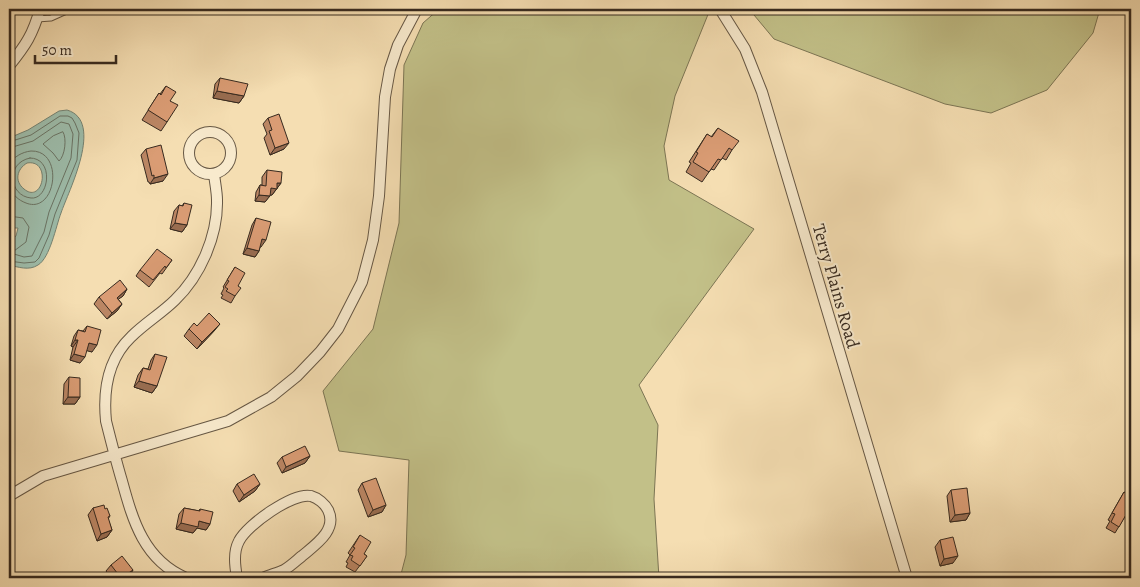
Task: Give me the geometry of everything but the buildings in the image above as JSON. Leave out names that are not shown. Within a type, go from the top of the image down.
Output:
[{"type":"street","points":[[9,66],[35,29],[40,9]]},
{"type":"street","points":[[10,492],[43,476],[228,421],[271,397],[297,376],[320,352],[338,329],[362,282],[373,240],[385,97],[390,69],[398,45],[417,9]]},
{"type":"street","name":"Terry Plains Road","points":[[720,9],[745,50],[762,92],[906,578]]},
{"type":"street","points":[[210,132],[223,136],[231,147],[231,154],[226,167],[214,174],[207,174],[195,168],[189,155],[192,142],[203,133],[210,132]]},
{"type":"street","points":[[186,578],[166,566],[151,551],[142,539],[133,521],[106,421],[104,405],[107,380],[118,352],[131,337],[176,299],[191,281],[202,263],[211,240],[215,216],[217,201],[214,174]]},
{"type":"street","points":[[237,578],[236,550],[239,540],[246,531],[283,504],[298,496],[312,497],[322,502],[328,508],[330,525],[320,542],[286,569],[263,578]]},
{"type":"lane","points":[[37,19],[50,18],[71,9]]},
{"type":"shaded area","points":[[439,9],[706,9],[709,12],[675,96],[664,146],[669,180],[754,229],[639,385],[658,425],[654,499],[659,578],[400,578],[406,555],[409,460],[339,451],[323,391],[373,329],[399,223],[404,65],[423,23]]},
{"type":"shaded area","points":[[749,9],[1100,9],[1093,33],[1047,90],[991,113],[945,104],[774,39]]},
{"type":"water","points":[[67,110],[78,117],[83,128],[84,142],[76,174],[46,256],[38,265],[31,268],[9,265],[9,241],[16,236],[18,228],[9,228],[9,138],[28,130],[59,111]],"holes":[[[27,163],[35,164],[40,168],[42,180],[40,187],[36,191],[31,192],[21,186],[18,175],[21,168]]]}]
